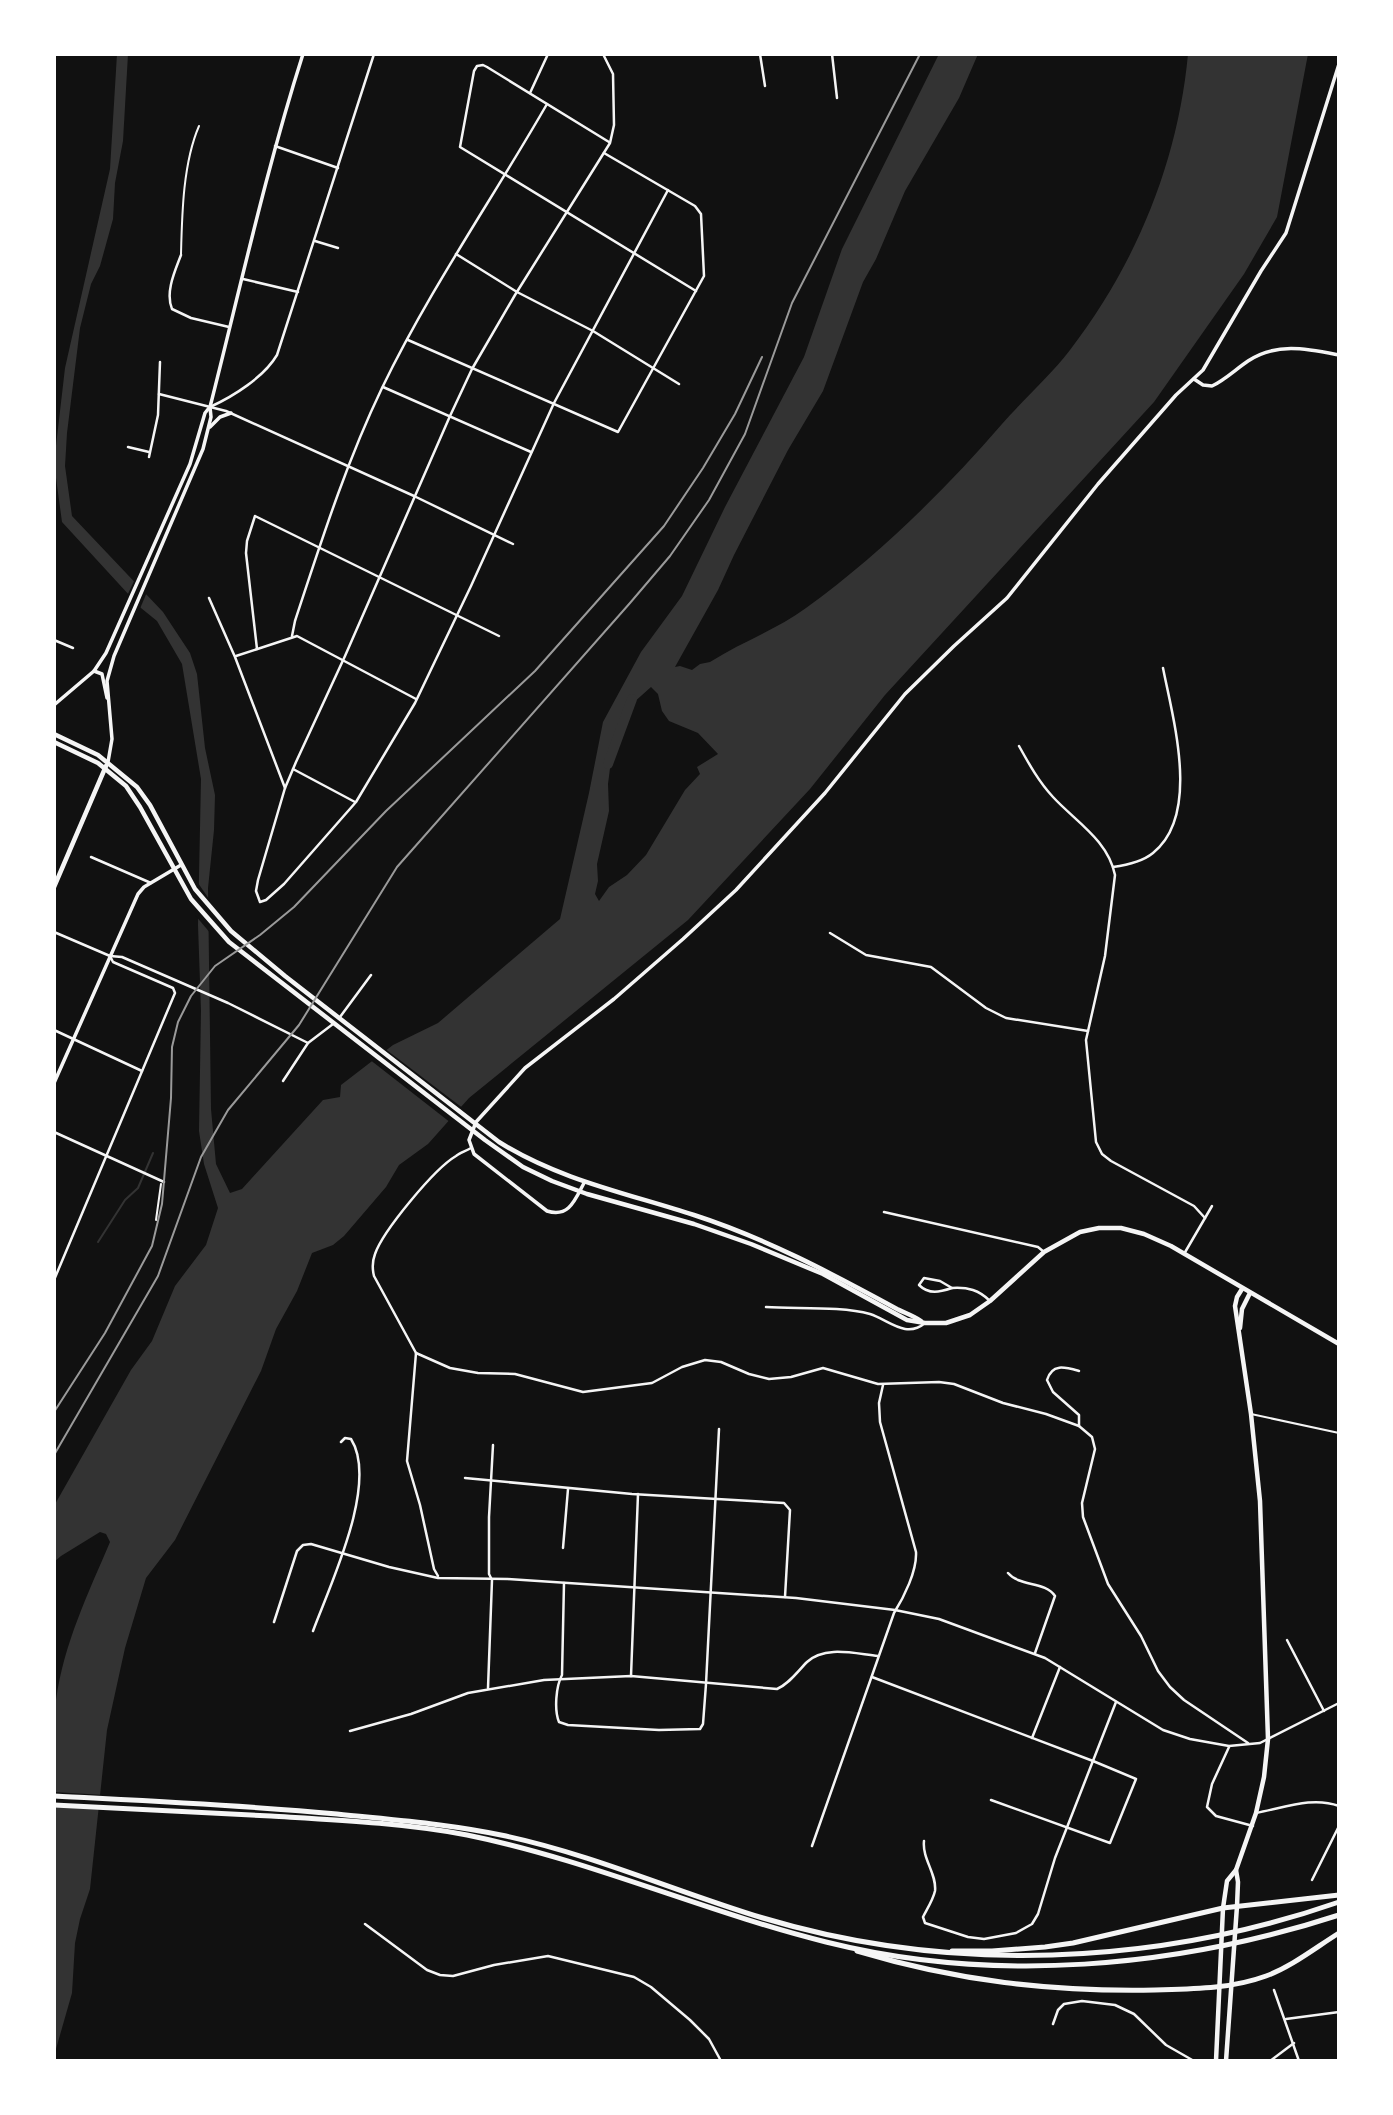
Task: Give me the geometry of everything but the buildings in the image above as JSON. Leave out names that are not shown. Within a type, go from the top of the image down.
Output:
[{"type":"highway","points":[[54,1796],[206,1802],[391,1818],[505,1836],[568,1853],[796,1927],[911,1950],[982,1956],[1076,1954],[1200,1939],[1339,1902]]},
{"type":"highway","points":[[54,1805],[387,1824],[467,1836],[587,1867],[713,1909],[899,1964],[947,1975],[1037,1988],[1104,1991],[1231,1985],[1273,1973],[1339,1933]]},
{"type":"highway","points":[[911,1950],[992,1951],[1045,1947],[1223,1908],[1339,1895]]},
{"type":"highway","points":[[830,1944],[885,1954],[958,1962],[1098,1964],[1196,1951],[1269,1937],[1339,1915]]},
{"type":"main road","points":[[54,734],[88,749],[138,788],[150,804],[200,897],[231,931],[489,1135],[530,1160],[584,1183],[694,1215],[761,1241],[831,1272],[926,1323]]},
{"type":"main road","points":[[54,742],[107,765],[130,791],[173,870],[197,907],[229,942],[523,1167],[580,1192],[694,1224],[751,1244],[824,1274],[908,1320],[926,1323],[957,1321],[990,1301],[1044,1252],[1080,1233],[1119,1227],[1144,1234],[1184,1254],[1339,1344]]},
{"type":"main road","points":[[54,887],[107,765]]},
{"type":"main road","points":[[1216,2061],[1223,1908],[1227,1881],[1236,1870],[1253,1826],[1264,1777],[1268,1739],[1261,1526],[1251,1414],[1235,1306],[1242,1289]]},
{"type":"main road","points":[[1240,1332],[1242,1309],[1250,1293]]},
{"type":"main road","points":[[1226,2061],[1237,1906],[1236,1870]]},
{"type":"street","points":[[107,765],[112,739],[107,681],[114,656],[203,449],[209,428],[210,407],[241,279],[275,146],[303,54]]},
{"type":"street","points":[[54,705],[94,671],[106,653],[196,447],[205,413],[270,366],[277,355],[374,54]]},
{"type":"street","points":[[530,93],[548,54]]},
{"type":"street","points":[[603,54],[613,74],[614,125],[610,143],[517,292],[472,369],[450,416],[285,788],[258,880],[256,891],[260,902],[284,884],[356,802],[416,699],[554,403],[668,190]]},
{"type":"street","points":[[760,54],[765,86]]},
{"type":"street","points":[[832,54],[837,98]]},
{"type":"street","points":[[584,1183],[571,1207],[556,1214],[547,1211],[485,1165],[471,1148],[470,1135],[476,1122],[514,1079],[599,1012],[683,939],[769,855],[825,793],[905,694],[1007,598],[1098,484],[1211,359],[1286,233],[1339,64]]},
{"type":"street","points":[[610,143],[487,67],[477,66],[474,71],[460,147],[696,291]]},
{"type":"street","points":[[292,636],[347,466],[382,387],[456,254],[547,104]]},
{"type":"street","points":[[275,146],[338,169]]},
{"type":"street","points":[[407,340],[618,432],[704,276],[700,210],[604,153]]},
{"type":"street","points":[[315,241],[338,248]]},
{"type":"street","points":[[456,254],[517,292],[593,331],[680,384]]},
{"type":"street","points":[[181,255],[171,283],[169,302],[172,309],[229,327]]},
{"type":"street","points":[[241,279],[298,292]]},
{"type":"street","points":[[1194,379],[1203,385],[1212,386],[1252,358],[1275,350],[1307,349],[1339,355]]},
{"type":"street","points":[[128,447],[149,455],[158,415],[160,362]]},
{"type":"street","points":[[382,387],[531,452]]},
{"type":"street","points":[[159,394],[247,420],[513,544]]},
{"type":"street","points":[[209,428],[220,417],[231,414]]},
{"type":"street","points":[[257,649],[246,553],[255,516],[499,636]]},
{"type":"street","points":[[209,597],[285,788]]},
{"type":"street","points":[[235,657],[297,636],[416,699]]},
{"type":"street","points":[[54,640],[73,648]]},
{"type":"street","points":[[1113,867],[1138,862],[1153,853],[1166,839],[1175,819],[1179,751],[1163,668]]},
{"type":"street","points":[[94,671],[102,674],[108,700]]},
{"type":"street","points":[[1019,746],[1042,783],[1094,836],[1113,867],[1115,883],[1105,956],[1087,1031],[1086,1048],[1099,1149],[1111,1161],[1194,1206],[1205,1217]]},
{"type":"street","points":[[293,769],[356,802]]},
{"type":"street","points":[[91,857],[151,883]]},
{"type":"street","points":[[54,1083],[136,898],[151,883],[181,865]]},
{"type":"street","points":[[54,932],[162,974],[308,1043]]},
{"type":"street","points":[[830,933],[866,955],[939,970],[986,1008],[1006,1018],[1087,1031]]},
{"type":"street","points":[[54,1280],[175,993],[173,988],[113,962],[110,956]]},
{"type":"street","points":[[283,1081],[308,1043],[344,1013],[371,975]]},
{"type":"street","points":[[54,1030],[142,1071]]},
{"type":"street","points":[[54,1132],[108,1155],[162,1183]]},
{"type":"street","points":[[438,1578],[407,1461],[416,1353],[374,1276],[373,1258],[387,1232],[411,1201],[451,1159],[471,1148]]},
{"type":"street","points":[[1184,1254],[1212,1206]]},
{"type":"street","points":[[884,1212],[1038,1247],[1044,1252]]},
{"type":"street","points":[[952,1287],[924,1278],[919,1285],[932,1293],[963,1287],[980,1291],[990,1301]]},
{"type":"street","points":[[766,1307],[858,1312],[904,1329],[917,1328],[926,1323]]},
{"type":"street","points":[[416,1353],[450,1368],[478,1373],[515,1374],[583,1392],[653,1383],[682,1367],[705,1360],[720,1362],[769,1379],[791,1377],[823,1368],[883,1385],[939,1382],[954,1384],[1003,1403],[1079,1426],[1092,1437],[1095,1449],[1082,1503],[1083,1517],[1112,1591],[1170,1688],[1250,1744]]},
{"type":"street","points":[[1079,1371],[1060,1366],[1052,1370],[1047,1380],[1053,1392],[1079,1415],[1079,1426]]},
{"type":"street","points":[[812,1846],[916,1556],[880,1422],[879,1403],[883,1385]]},
{"type":"street","points":[[564,1583],[562,1675],[559,1679],[557,1719],[562,1724],[659,1730],[700,1729],[703,1724],[706,1684],[719,1429]]},
{"type":"street","points":[[313,1631],[357,1504],[360,1463],[351,1439],[345,1438],[341,1442]]},
{"type":"street","points":[[488,1688],[492,1578],[489,1574],[488,1527],[492,1445]]},
{"type":"street","points":[[465,1478],[568,1489],[784,1503],[790,1510],[785,1597]]},
{"type":"street","points":[[564,1548],[568,1489]]},
{"type":"street","points":[[631,1676],[638,1494]]},
{"type":"street","points":[[274,1622],[297,1551],[303,1545],[311,1544],[438,1578],[492,1578],[785,1597],[895,1610],[954,1623],[1035,1653],[1152,1724],[1176,1735],[1229,1746],[1268,1739],[1339,1703]]},
{"type":"street","points":[[1008,1573],[1013,1578],[1050,1590],[1055,1596],[1035,1653]]},
{"type":"street","points":[[1287,1640],[1324,1711]]},
{"type":"street","points":[[349,1731],[488,1688],[559,1679],[631,1676],[777,1689],[785,1685],[810,1659],[822,1653],[878,1656]]},
{"type":"street","points":[[1032,1738],[1060,1667]]},
{"type":"street","points":[[872,1677],[1093,1760],[1136,1779],[1110,1843],[991,1800]]},
{"type":"street","points":[[924,1842],[924,1856],[935,1885],[923,1919],[925,1923],[968,1937],[984,1939],[1016,1933],[1030,1926],[1038,1914],[1067,1828],[1116,1702]]},
{"type":"street","points":[[1229,1746],[1212,1784],[1207,1807],[1211,1814],[1253,1826]]},
{"type":"street","points":[[1256,1813],[1310,1801],[1339,1806]]},
{"type":"street","points":[[1312,1880],[1339,1826]]},
{"type":"street","points":[[365,1924],[427,1970],[440,1975],[453,1976],[494,1965],[548,1956],[634,1977],[651,1987],[690,2020],[709,2039],[721,2061]]},
{"type":"street","points":[[1274,1990],[1299,2061]]},
{"type":"street","points":[[1053,2024],[1061,2007],[1071,2003],[1097,2002],[1121,2006],[1134,2014],[1166,2045],[1194,2061]]},
{"type":"street","points":[[1286,2019],[1339,2012]]},
{"type":"street","points":[[1270,2061],[1294,2043]]},
{"type":"lane","points":[[181,255],[183,213],[192,143],[199,126]]},
{"type":"lane","points":[[156,1220],[162,1183]]},
{"type":"lane","points":[[1251,1414],[1339,1433]]},
{"type":"shaded area","points":[[117,54],[128,54],[123,141],[115,183],[113,219],[100,266],[91,284],[80,328],[65,466],[72,516],[163,612],[190,653],[197,674],[205,748],[215,795],[208,888],[211,1109],[216,1164],[230,1193],[242,1189],[323,1100],[340,1097],[341,1085],[393,1045],[438,1023],[560,919],[603,722],[641,652],[682,596],[725,507],[804,357],[842,249],[939,54],[978,54],[959,98],[905,191],[876,259],[863,282],[823,391],[788,450],[718,590],[675,667],[692,670],[700,664],[710,662],[795,616],[833,588],[884,545],[933,498],[1062,360],[1115,283],[1150,210],[1175,134],[1188,54],[1308,54],[1277,217],[1244,274],[1154,402],[885,695],[810,789],[688,920],[469,1098],[428,1144],[399,1165],[386,1187],[344,1236],[333,1245],[312,1253],[297,1291],[276,1329],[261,1371],[175,1540],[146,1578],[125,1648],[107,1730],[90,1889],[75,1943],[72,1993],[54,2056],[56,1700],[71,1639],[110,1542],[106,1534],[100,1532],[54,1562],[54,1506],[131,1370],[152,1341],[175,1286],[206,1245],[218,1208],[204,1164],[199,1131],[201,1011],[198,925],[201,779],[182,664],[157,621],[141,608],[62,522],[54,463],[65,368],[110,169]],"holes":[[[651,687],[658,694],[662,711],[669,721],[698,733],[718,754],[697,767],[700,774],[685,790],[646,855],[627,875],[609,887],[599,901],[595,894],[598,881],[597,864],[609,811],[608,784],[614,737],[632,704]]]},
{"type":"pier","points":[[135,579],[147,592],[139,611],[126,598]]},
{"type":"pier","points":[[196,880],[211,902],[211,934],[195,915]]},
{"type":"pier","points":[[384,1048],[464,1109],[451,1123],[369,1059]]},
{"type":"pier","points":[[54,1792],[104,1795],[102,1809],[54,1807]]},
{"type":"waterway","points":[[608,764],[632,699]]},
{"type":"waterway","points":[[98,1242],[125,1200],[138,1188],[153,1153]]},
{"type":"railway","points":[[54,1455],[158,1276],[201,1157],[228,1110],[299,1025],[397,867],[670,556],[709,500],[745,434],[792,303],[920,54]]},
{"type":"railway","points":[[54,1412],[105,1333],[152,1246],[162,1204],[171,1098],[172,1047],[178,1022],[191,996],[215,966],[294,907],[386,811],[535,671],[664,526],[735,414],[762,357]]}]
